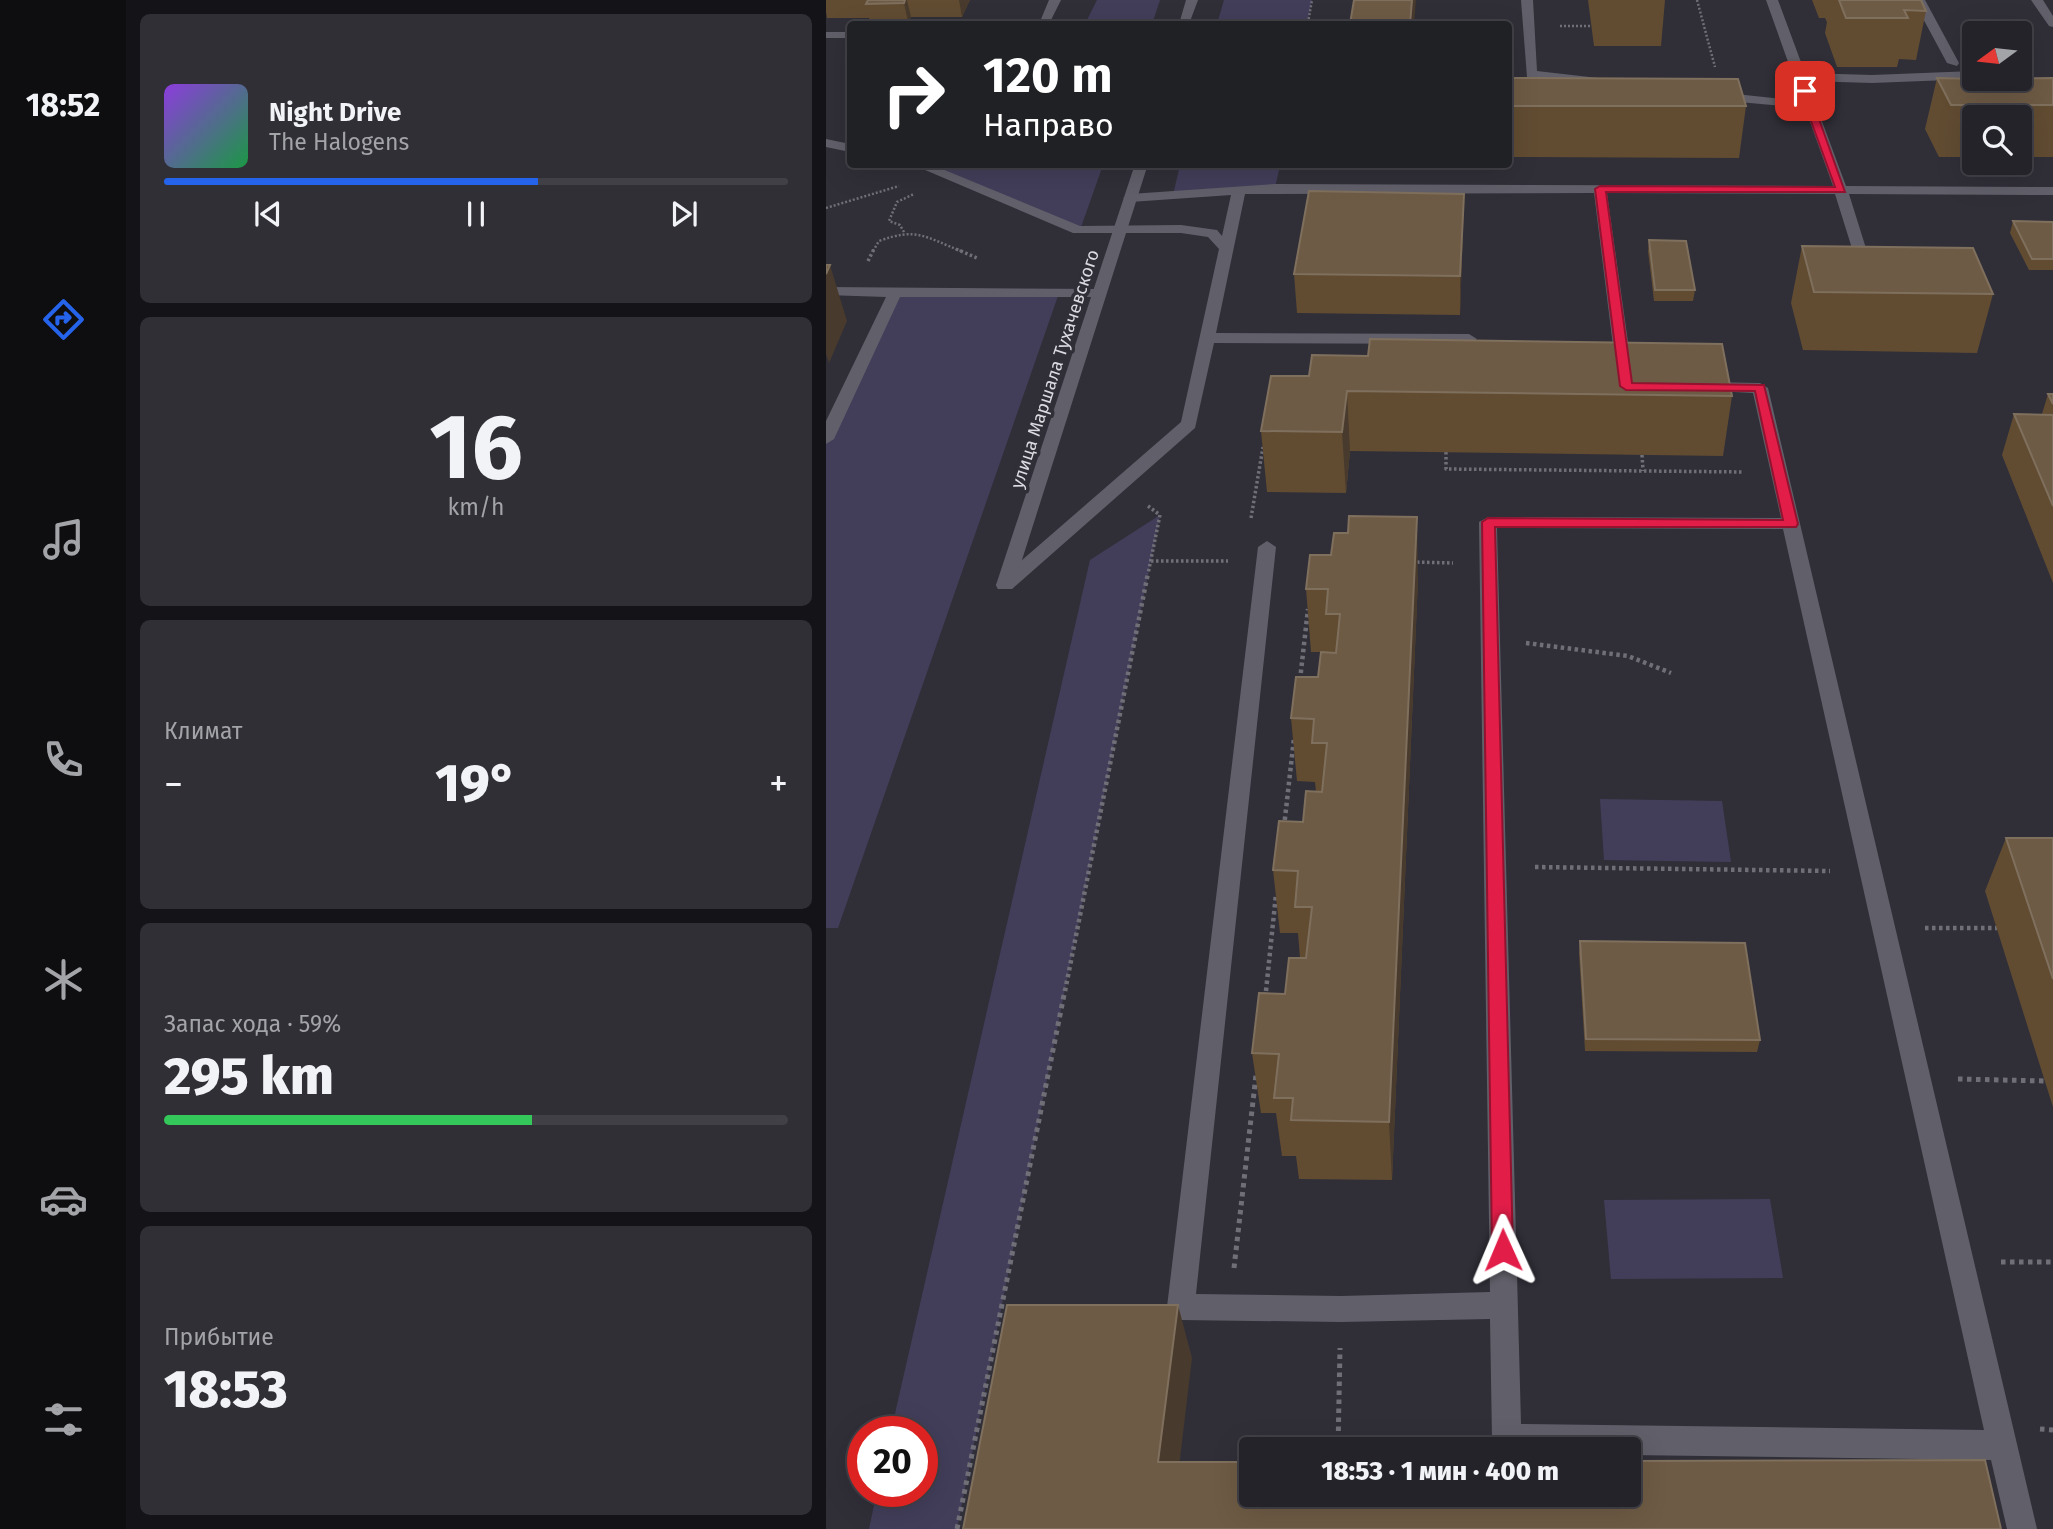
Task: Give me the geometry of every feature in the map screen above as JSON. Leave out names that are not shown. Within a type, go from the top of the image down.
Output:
[{"type":"street","points":[[1045,21],[1055,0]]},
{"type":"street","points":[[1185,21],[1192,0]]},
{"type":"street","points":[[1527,0],[1531,74],[1613,83]]},
{"type":"street","points":[[1772,0],[1841,190],[1867,276]]},
{"type":"street","points":[[1919,0],[1953,63]]},
{"type":"street","points":[[2037,0],[2053,23]]},
{"type":"street","points":[[826,35],[847,35]]},
{"type":"street","points":[[1800,77],[1872,79],[1962,75]]},
{"type":"street","points":[[1709,95],[1810,105]]},
{"type":"street","points":[[826,143],[847,147]]},
{"type":"street","points":[[927,168],[1078,230],[1181,229],[1212,233],[1227,248]]},
{"type":"street","name":"улица Маршала Тухачевского","points":[[1120,485],[1005,585],[1141,168]]},
{"type":"street","points":[[1130,198],[1275,188],[2053,191]]},
{"type":"street","points":[[1600,189],[1626,386]]},
{"type":"street","points":[[1120,485],[1189,424],[1239,190]]},
{"type":"street","points":[[826,291],[1099,293]]},
{"type":"street","points":[[826,439],[895,293]]},
{"type":"street","points":[[1209,338],[1469,339]]},
{"type":"street","points":[[1680,387],[1760,388],[2022,1529]]},
{"type":"street","points":[[1791,524],[1488,522],[1507,1438],[2003,1445]]},
{"type":"street","points":[[1267,547],[1181,1307],[1342,1309],[1504,1305]]},
{"type":"path","points":[[1308,21],[1312,0]]},
{"type":"path","points":[[1697,0],[1722,96]]},
{"type":"path","points":[[826,208],[944,175]]},
{"type":"path","points":[[904,232],[900,225],[889,221],[897,202],[944,175]]},
{"type":"path","points":[[850,292],[879,241],[904,232],[919,234]]},
{"type":"path","points":[[1251,520],[1265,438]]},
{"type":"path","points":[[1446,453],[1446,469],[1779,472]]},
{"type":"path","points":[[1642,455],[1643,471]]},
{"type":"path","points":[[957,1529],[1160,515],[1120,485]]},
{"type":"path","points":[[1408,562],[1490,564]]},
{"type":"path","points":[[1305,634],[1314,634]]},
{"type":"path","points":[[1491,638],[1628,656],[1671,673]]},
{"type":"path","points":[[1291,760],[1299,760]]},
{"type":"path","points":[[1495,866],[1871,872]]},
{"type":"path","points":[[1275,908],[1283,908]]},
{"type":"path","points":[[1884,928],[1997,928]]},
{"type":"path","points":[[1919,1078],[2045,1081]]},
{"type":"path","points":[[1255,1083],[1264,1083]]},
{"type":"path","points":[[1961,1262],[2053,1262]]},
{"type":"path","points":[[1338,1437],[1342,1309]]},
{"type":"shaded area","points":[[1097,0],[1160,0],[1153,21],[1086,21]]},
{"type":"shaded area","points":[[1224,0],[1312,0],[1308,21],[1218,21]]},
{"type":"shaded area","points":[[935,168],[1102,168],[1081,227]]},
{"type":"shaded area","points":[[1179,168],[1279,168],[1275,188],[1173,195]]},
{"type":"shaded area","points":[[895,293],[1059,293],[838,928],[826,928],[826,439]]},
{"type":"shaded area","points":[[1160,515],[957,1529],[869,1529],[874,1507],[938,1507],[938,1416],[894,1416],[1090,560]]},
{"type":"shaded area","points":[[1600,799],[1722,801],[1731,862],[1604,860]]},
{"type":"shaded area","points":[[1770,1199],[1783,1278],[1611,1279],[1604,1200]]},
{"type":"building","points":[[868,0],[905,0],[904,3],[866,4]]},
{"type":"building","points":[[1354,0],[1412,0],[1410,21],[1350,21]]},
{"type":"building","points":[[1839,0],[1921,0],[1926,11],[1904,10],[1908,18],[1846,18]]},
{"type":"building","points":[[1512,78],[1738,79],[1746,106],[1512,106]]},
{"type":"building","points":[[1937,78],[1962,79],[1962,91],[2032,91],[2032,78],[2053,78],[2053,105],[1951,105]]},
{"type":"building","points":[[1309,191],[1464,194],[1460,276],[1294,274]]},
{"type":"building","points":[[2013,221],[2053,222],[2053,259],[2032,259]]},
{"type":"building","points":[[1649,240],[1686,241],[1695,290],[1655,290]]},
{"type":"building","points":[[1802,246],[1973,248],[1993,294],[1814,292]]},
{"type":"building","points":[[1370,339],[1722,344],[1732,396],[1347,391],[1342,432],[1261,431],[1271,376],[1309,376],[1312,355],[1368,356]]},
{"type":"building","points":[[2014,414],[2053,415],[2053,506]]},
{"type":"building","points":[[1349,516],[1417,517],[1389,1122],[1291,1120],[1293,1098],[1274,1098],[1279,1054],[1252,1053],[1259,993],[1285,994],[1289,958],[1306,958],[1312,907],[1295,907],[1298,871],[1273,870],[1279,821],[1303,822],[1306,791],[1322,792],[1327,743],[1312,743],[1314,719],[1291,718],[1296,677],[1318,677],[1321,652],[1336,653],[1340,614],[1326,614],[1328,589],[1306,589],[1310,555],[1331,555],[1334,533],[1348,533]]},
{"type":"building","points":[[2006,838],[2053,838],[2053,979]]},
{"type":"building","points":[[1580,941],[1745,943],[1760,1040],[1586,1039]]},
{"type":"building","points":[[1007,1305],[1178,1305],[1158,1462],[1239,1462],[1239,1507],[1641,1507],[1641,1461],[1985,1460],[2001,1529],[963,1529]]},
{"type":"route","points":[[1503,1250],[1488,522],[1791,524],[1760,388],[1626,386],[1600,189],[1841,190],[1805,91]]}]
